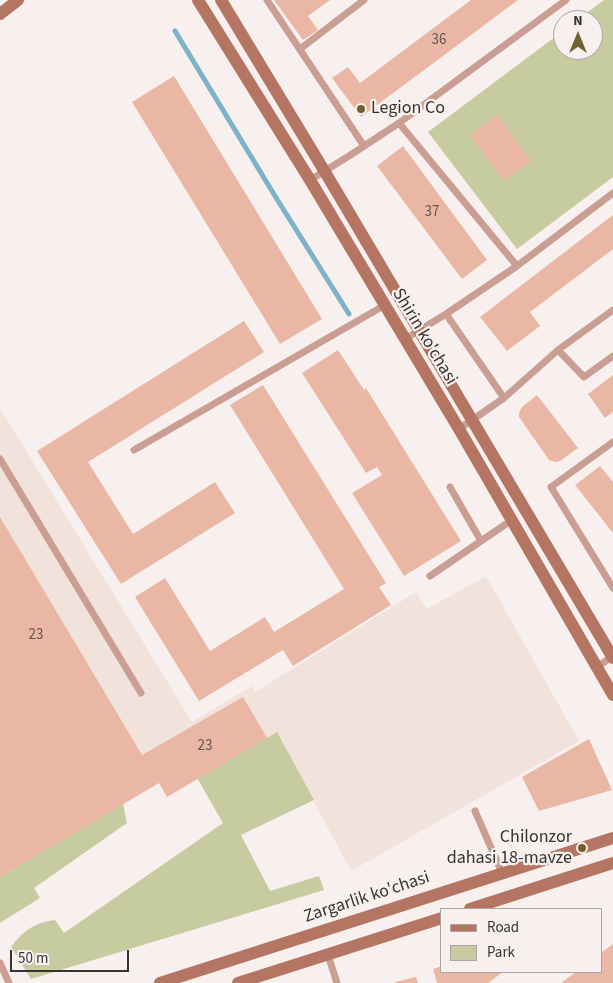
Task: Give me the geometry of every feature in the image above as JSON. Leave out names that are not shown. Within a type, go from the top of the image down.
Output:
[{"type":"main road","points":[[0,14],[18,0]]},
{"type":"main road","name":"Shirin ko'chasi","points":[[198,0],[310,180],[459,429],[613,696]]},
{"type":"main road","name":"Shirin ko'chasi","points":[[221,0],[613,657]]},
{"type":"main road","name":"Zargarlik ko'chasi","points":[[160,983],[613,838]]},
{"type":"main road","points":[[473,908],[613,863]]},
{"type":"main road","points":[[238,983],[440,919]]},
{"type":"lane","points":[[267,0],[364,146]]},
{"type":"lane","points":[[300,49],[364,0]]},
{"type":"lane","points":[[310,180],[399,123],[566,0]]},
{"type":"lane","points":[[399,123],[517,266]]},
{"type":"lane","points":[[405,339],[517,266],[613,193]]},
{"type":"lane","points":[[134,450],[385,305]]},
{"type":"lane","points":[[459,429],[504,398],[558,350],[613,310]]},
{"type":"lane","points":[[446,314],[504,398]]},
{"type":"lane","points":[[558,350],[584,377],[613,356]]},
{"type":"lane","points":[[613,442],[551,487],[613,588]]},
{"type":"lane","points":[[0,459],[141,693]]},
{"type":"lane","points":[[450,488],[481,540]]},
{"type":"lane","points":[[430,576],[512,520]]},
{"type":"lane","points":[[597,667],[613,657]]},
{"type":"lane","points":[[475,811],[502,873]]},
{"type":"lane","points":[[328,955],[336,983]]},
{"type":"lane","points":[[0,964],[9,983]]},
{"type":"shaded area","points":[[0,408],[192,722],[252,686],[255,692],[416,592],[427,609],[486,576],[579,741],[351,871],[276,732],[167,797],[159,783],[0,877]]},
{"type":"green space","points":[[604,0],[613,0],[613,177],[517,249],[428,132],[553,38],[553,60],[603,60],[603,10],[590,10]]},
{"type":"green space","points":[[277,732],[314,800],[241,835],[270,891],[319,876],[324,890],[31,979],[11,947],[20,936],[35,925],[55,920],[64,933],[223,823],[197,778]]},
{"type":"green space","points":[[123,804],[127,823],[34,888],[40,898],[0,923],[0,877]]},
{"type":"building","points":[[274,0],[330,0],[308,16],[318,30],[303,40]]},
{"type":"building","points":[[471,0],[518,0],[361,117],[332,78],[348,67],[360,83]]},
{"type":"building","points":[[174,76],[322,319],[280,344],[132,102]]},
{"type":"building","points":[[498,115],[531,161],[504,181],[470,135]]},
{"type":"building","points":[[403,146],[487,260],[462,279],[377,166]]},
{"type":"building","points":[[613,215],[613,249],[530,312],[540,326],[507,351],[480,317]]},
{"type":"building","points":[[244,321],[264,352],[88,462],[133,534],[215,482],[235,513],[121,584],[37,451]]},
{"type":"building","points":[[338,350],[364,390],[366,388],[461,541],[404,576],[352,493],[382,475],[377,467],[366,473],[302,373]]},
{"type":"building","points":[[613,375],[613,412],[605,418],[588,394]]},
{"type":"building","points":[[263,385],[386,583],[379,587],[391,605],[293,666],[283,650],[199,701],[135,597],[165,578],[210,651],[265,617],[274,632],[344,589],[230,405]]},
{"type":"building","points":[[537,395],[578,448],[560,461],[549,460],[519,417],[522,407]]},
{"type":"building","points":[[600,466],[613,482],[613,533],[575,485]]},
{"type":"building","points":[[0,517],[142,755],[243,697],[267,738],[167,797],[159,783],[0,877]]},
{"type":"building","points":[[589,739],[612,790],[539,811],[522,777]]},
{"type":"building","points":[[613,944],[613,983],[561,983],[575,973],[603,973],[603,951]]},
{"type":"building","points":[[440,967],[440,973],[502,973],[488,983],[437,983],[433,969]]},
{"type":"building","points":[[416,977],[418,983],[395,983],[395,982]]},
{"type":"waterway","points":[[175,31],[349,314]]},
{"type":"place","name":"Legion Co","points":[[361,109]]},
{"type":"place","name":"Chilonzor dahasi 18-mavze","points":[[582,848]]}]
